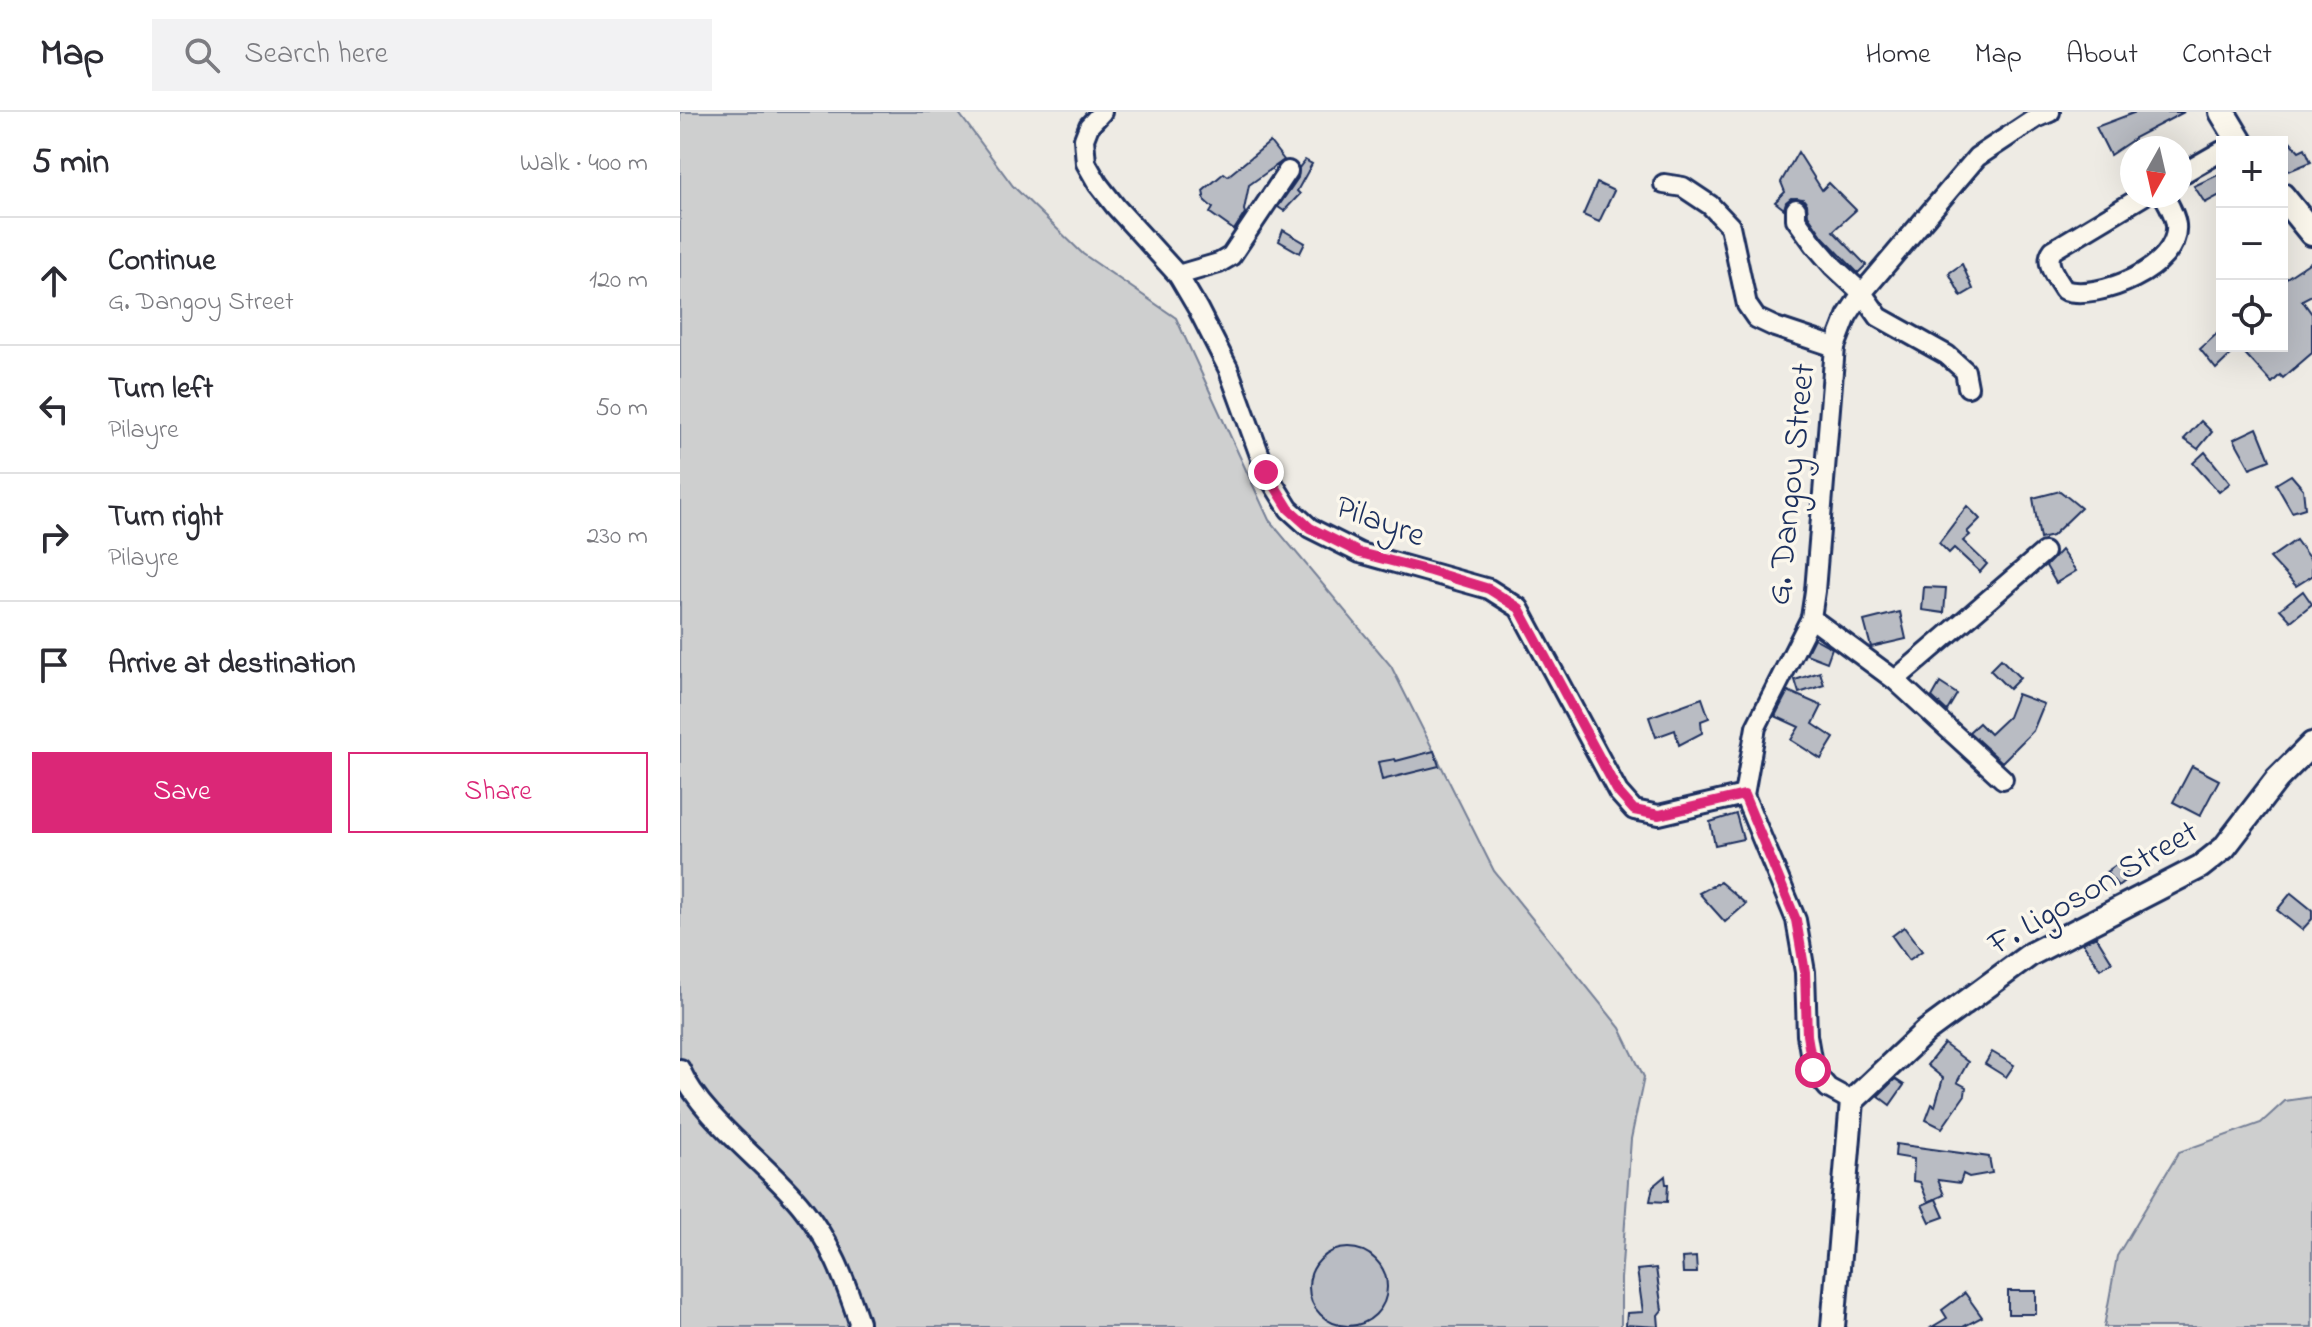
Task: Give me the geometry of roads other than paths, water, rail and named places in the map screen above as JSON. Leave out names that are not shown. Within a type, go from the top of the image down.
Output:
[{"type":"main road","points":[[2222,112],[2236,136]]},
{"type":"main road","points":[[2288,203],[2312,233]]},
{"type":"street","name":"Pilayre","points":[[1102,112],[1089,126],[1084,139],[1086,163],[1116,207],[1178,275],[1228,368],[1266,472],[1289,509],[1310,528],[1360,553],[1489,589],[1519,608],[1618,792],[1634,810],[1659,815],[1744,795]]},
{"type":"street","name":"G. Dangoy Street","points":[[1744,795],[1756,727],[1811,618],[1835,347],[1847,316],[1862,293],[1977,157],[2050,112]]},
{"type":"street","points":[[2192,168],[2216,154]]},
{"type":"street","points":[[1178,275],[1219,263],[1231,256],[1288,171]]},
{"type":"street","points":[[1664,184],[1683,187],[1710,205],[1730,226],[1747,305],[1756,318],[1835,347]]},
{"type":"street","points":[[2123,208],[2049,255],[2048,262],[2064,290],[2075,294],[2122,283],[2155,267],[2173,244],[2177,226],[2169,208]]},
{"type":"street","points":[[1796,209],[1796,219],[1814,244],[1862,293],[1879,317],[1947,355],[1965,371],[1968,387]]},
{"type":"street","points":[[1895,680],[2044,552]]},
{"type":"street","points":[[1811,618],[1895,680],[2003,779]]},
{"type":"street","name":"F. Ligoson Street","points":[[1852,1101],[1925,1032],[2031,954],[2200,867],[2224,848],[2277,779],[2312,744]]},
{"type":"street","points":[[1744,795],[1796,920],[1805,972],[1807,1035],[1813,1070],[1828,1088],[1852,1101],[1833,1327]]},
{"type":"street","points":[[680,1069],[700,1100],[791,1194],[817,1226],[837,1262],[859,1322],[858,1327]]}]
